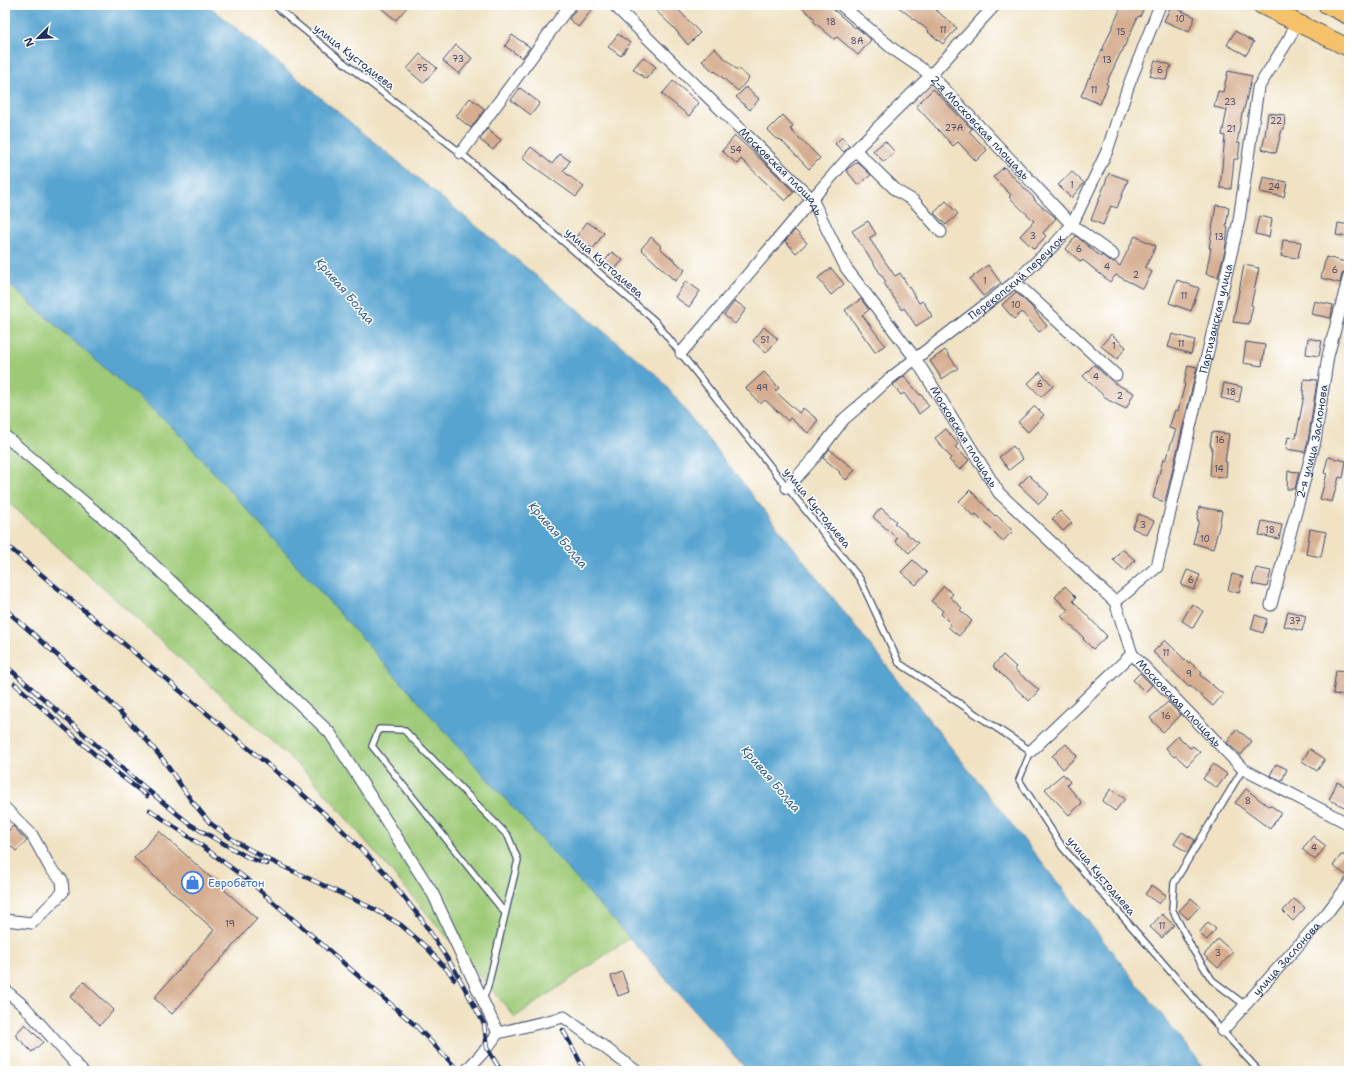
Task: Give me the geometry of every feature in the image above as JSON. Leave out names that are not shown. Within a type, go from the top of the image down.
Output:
[{"type":"main road","points":[[1261,5],[1349,48]]},
{"type":"main road","points":[[1327,5],[1349,16]]},
{"type":"street","points":[[461,153],[570,5]]},
{"type":"street","name":"Московская площадь","points":[[614,5],[812,199],[846,268],[915,358],[999,493],[1115,602],[1132,654],[1243,768],[1349,824]]},
{"type":"street","name":"2-я Московская площадь","points":[[841,5],[893,49],[931,76],[1072,225],[1113,255]]},
{"type":"street","points":[[681,353],[812,199],[856,150],[931,76],[995,5]]},
{"type":"street","name":"Перекопский переулок","points":[[787,488],[814,458],[844,419],[915,358],[1015,282],[1072,225],[1107,151],[1128,87],[1160,5]]},
{"type":"street","name":"Партизанская улица","points":[[1115,602],[1157,567],[1239,220],[1258,88],[1290,37],[1296,23]]},
{"type":"street","points":[[856,150],[897,191],[914,201],[941,232]]},
{"type":"street","name":"2-я улица Заслонова","points":[[1271,605],[1315,441],[1328,356],[1349,276]]},
{"type":"street","points":[[1015,282],[1116,375]]},
{"type":"street","points":[[5,436],[113,526],[330,733],[433,894],[498,1033]]},
{"type":"street","points":[[1031,751],[1132,654]]},
{"type":"street","points":[[5,808],[32,835],[52,870],[62,880],[63,892],[32,923],[5,920]]},
{"type":"street","name":"улица Заслонова","points":[[1222,1031],[1327,913],[1349,884]]},
{"type":"street","points":[[5,990],[24,1006],[82,1071]]},
{"type":"street","points":[[466,1071],[487,1048],[498,1033],[564,1017],[636,1071]]},
{"type":"lane","name":"улица Кустодиева","points":[[274,5],[343,62],[461,153],[655,321],[860,579],[898,663],[1031,751],[1019,780],[1063,848],[1222,1031],[1259,1071]]},
{"type":"lane","points":[[483,1000],[488,986],[506,912],[518,860],[508,836],[404,730],[379,729],[372,746],[506,912]]},
{"type":"lane","points":[[1243,768],[1174,883],[1172,909],[1193,950],[1212,980],[1245,1005]]},
{"type":"green space","points":[[5,281],[175,429],[630,938],[515,1017],[312,778],[5,499]]},
{"type":"water","name":"Кривая Болда","points":[[5,5],[208,5],[659,377],[1206,1071],[748,1071],[175,429],[5,281]]},
{"type":"building","points":[[377,5],[409,5],[396,20]]},
{"type":"building","points":[[577,5],[585,5],[592,10],[578,27],[569,19]]},
{"type":"building","points":[[650,5],[674,5],[700,33],[688,45],[673,27]]},
{"type":"building","points":[[799,5],[828,5],[871,40],[858,55],[837,37],[834,39],[813,21],[815,19]]},
{"type":"building","points":[[896,5],[930,5],[957,28],[943,44]]},
{"type":"building","points":[[1122,5],[1145,5],[1140,17],[1138,16],[1106,84],[1108,85],[1100,104],[1081,96]]},
{"type":"building","points":[[1171,6],[1195,17],[1189,32],[1164,21]]},
{"type":"building","points":[[1235,31],[1254,42],[1246,55],[1227,45]]},
{"type":"building","points":[[618,34],[630,43],[621,56],[608,47]]},
{"type":"building","points":[[512,35],[530,47],[522,58],[505,46]]},
{"type":"building","points":[[456,45],[472,58],[459,74],[443,61]]},
{"type":"building","points":[[714,48],[737,70],[738,68],[749,78],[738,91],[702,61]]},
{"type":"building","points":[[420,54],[437,68],[423,83],[407,69]]},
{"type":"building","points":[[643,57],[656,67],[646,79],[633,69]]},
{"type":"building","points":[[1155,60],[1171,65],[1166,80],[1150,76]]},
{"type":"building","points":[[1228,71],[1252,76],[1242,113],[1237,143],[1240,143],[1238,159],[1234,159],[1231,189],[1220,188],[1225,136],[1222,135],[1227,110],[1214,107],[1218,91],[1223,92]]},
{"type":"building","points":[[673,81],[699,103],[689,116],[662,94]]},
{"type":"building","points":[[746,87],[759,99],[750,110],[736,97]]},
{"type":"building","points":[[520,88],[540,103],[531,115],[511,100]]},
{"type":"building","points":[[933,89],[972,129],[969,131],[987,150],[976,161],[958,142],[953,146],[916,106]]},
{"type":"building","points":[[470,98],[485,109],[471,128],[456,116]]},
{"type":"building","points":[[1268,113],[1285,115],[1284,129],[1282,129],[1276,153],[1262,149]]},
{"type":"building","points":[[783,115],[793,126],[790,129],[820,158],[809,169],[780,139],[778,140],[768,130]]},
{"type":"building","points":[[487,129],[501,140],[493,150],[480,140]]},
{"type":"building","points":[[735,136],[794,192],[785,201],[741,159],[737,164],[722,151]]},
{"type":"building","points":[[842,137],[849,146],[844,152],[835,144]]},
{"type":"building","points":[[885,141],[895,152],[884,162],[873,151]]},
{"type":"building","points":[[531,147],[552,164],[560,154],[570,161],[563,171],[584,187],[576,197],[522,158]]},
{"type":"building","points":[[857,162],[871,175],[858,185],[846,170]]},
{"type":"building","points":[[1004,167],[1035,199],[1034,200],[1056,218],[1043,233],[1046,236],[1034,249],[1020,236],[1034,221],[1009,197],[1011,195],[993,177]]},
{"type":"building","points":[[1072,172],[1084,183],[1071,198],[1058,185]]},
{"type":"building","points":[[1109,173],[1128,180],[1117,208],[1111,206],[1103,225],[1091,220]]},
{"type":"building","points":[[1263,177],[1287,182],[1284,197],[1260,192]]},
{"type":"building","points":[[946,201],[958,214],[946,225],[934,213]]},
{"type":"building","points":[[1216,205],[1229,207],[1225,250],[1218,277],[1206,274],[1211,248],[1209,248]]},
{"type":"building","points":[[1259,216],[1272,219],[1269,237],[1255,234]]},
{"type":"building","points":[[868,221],[876,234],[869,238],[895,276],[900,273],[919,303],[923,301],[932,316],[916,326],[904,308],[902,310],[884,283],[886,282],[852,231]]},
{"type":"building","points":[[587,222],[604,233],[593,249],[576,237]]},
{"type":"building","points":[[1338,223],[1349,225],[1349,237],[1336,235]]},
{"type":"building","points":[[795,230],[807,243],[796,253],[785,241]]},
{"type":"building","points":[[1076,236],[1101,257],[1102,255],[1109,261],[1115,262],[1120,266],[1135,236],[1156,246],[1145,268],[1152,272],[1143,289],[1116,275],[1110,282],[1083,260],[1081,262],[1066,249]]},
{"type":"building","points":[[651,237],[661,246],[660,248],[685,270],[675,281],[641,249]]},
{"type":"building","points":[[1283,240],[1301,242],[1298,258],[1281,256]]},
{"type":"building","points":[[612,252],[623,260],[614,270],[604,262]]},
{"type":"building","points":[[1326,257],[1349,263],[1347,269],[1342,274],[1340,283],[1321,278]]},
{"type":"building","points":[[988,265],[1001,283],[983,296],[970,279]]},
{"type":"building","points":[[1244,265],[1259,268],[1251,305],[1253,306],[1249,324],[1233,322]]},
{"type":"building","points":[[831,268],[844,284],[831,295],[818,278]]},
{"type":"building","points":[[1177,280],[1199,288],[1191,311],[1169,303]]},
{"type":"building","points":[[686,281],[700,291],[689,307],[675,297]]},
{"type":"building","points":[[1016,292],[1030,305],[1047,326],[1039,332],[1022,312],[1014,319],[1002,305]]},
{"type":"building","points":[[861,299],[869,310],[862,315],[885,345],[875,352],[845,310]]},
{"type":"building","points":[[735,301],[746,309],[735,324],[724,315]]},
{"type":"building","points":[[1314,301],[1333,305],[1331,318],[1311,314]]},
{"type":"building","points":[[764,327],[778,339],[766,353],[753,341]]},
{"type":"building","points":[[1111,334],[1126,347],[1117,359],[1101,346]]},
{"type":"building","points":[[1172,334],[1195,340],[1191,354],[1168,347]]},
{"type":"building","points":[[1308,338],[1322,341],[1319,356],[1306,354]]},
{"type":"building","points":[[1246,342],[1265,345],[1262,366],[1243,363]]},
{"type":"building","points":[[945,350],[958,368],[942,379],[930,361]]},
{"type":"building","points":[[1094,365],[1114,383],[1134,393],[1126,409],[1108,400],[1083,376]]},
{"type":"building","points":[[1188,365],[1197,367],[1165,502],[1153,498],[1163,459],[1165,460],[1176,430],[1169,428],[1175,410],[1178,411]]},
{"type":"building","points":[[764,372],[779,388],[775,391],[799,413],[803,408],[818,420],[808,433],[790,418],[788,421],[765,400],[760,404],[746,388]]},
{"type":"building","points":[[1040,372],[1053,386],[1041,397],[1028,383]]},
{"type":"building","points":[[904,376],[920,395],[921,394],[929,406],[919,414],[904,393],[901,395],[893,385]]},
{"type":"building","points":[[1304,379],[1317,380],[1308,442],[1305,452],[1286,449],[1288,437],[1296,438],[1304,395]]},
{"type":"building","points":[[1224,383],[1242,387],[1239,402],[1221,398]]},
{"type":"building","points":[[1035,406],[1044,415],[1028,432],[1018,422]]},
{"type":"building","points":[[946,429],[958,444],[955,447],[969,460],[960,470],[949,460],[951,458],[935,438]]},
{"type":"building","points":[[1212,432],[1229,434],[1225,462],[1227,462],[1226,477],[1210,476],[1212,446],[1210,446]]},
{"type":"building","points":[[1013,446],[1023,459],[1009,470],[999,457]]},
{"type":"building","points":[[829,449],[855,470],[846,480],[839,473],[840,472],[823,458]]},
{"type":"building","points":[[1328,457],[1346,461],[1343,478],[1339,477],[1332,502],[1320,499],[1327,474],[1324,473]]},
{"type":"building","points":[[1288,471],[1299,472],[1295,489],[1287,489]]},
{"type":"building","points":[[1029,475],[1049,494],[1039,504],[1019,485]]},
{"type":"building","points":[[970,490],[995,516],[996,515],[1013,531],[1003,541],[976,514],[973,516],[959,501]]},
{"type":"building","points":[[1199,507],[1222,511],[1213,549],[1193,543],[1199,520],[1197,520]]},
{"type":"building","points":[[881,508],[896,521],[894,523],[918,543],[909,553],[895,541],[897,538],[873,517]]},
{"type":"building","points":[[1060,511],[1072,523],[1063,531],[1052,519]]},
{"type":"building","points":[[1139,514],[1154,521],[1147,535],[1132,528]]},
{"type":"building","points":[[1262,521],[1282,525],[1279,539],[1259,535]]},
{"type":"building","points":[[1310,529],[1326,532],[1321,557],[1306,554]]},
{"type":"building","points":[[1122,549],[1135,560],[1126,571],[1113,560]]},
{"type":"building","points":[[913,560],[927,573],[916,585],[901,572]]},
{"type":"building","points":[[1256,568],[1271,571],[1267,587],[1252,584]]},
{"type":"building","points":[[1187,570],[1200,575],[1194,590],[1181,585]]},
{"type":"building","points":[[1232,574],[1243,577],[1239,593],[1228,590]]},
{"type":"building","points":[[944,586],[953,594],[950,597],[962,608],[960,610],[972,621],[959,636],[948,627],[951,624],[941,614],[943,611],[931,601]]},
{"type":"building","points":[[1065,586],[1076,597],[1073,601],[1107,636],[1093,649],[1061,616],[1068,610],[1055,597]]},
{"type":"building","points":[[1192,604],[1203,611],[1193,628],[1182,621]]},
{"type":"building","points":[[1288,611],[1306,616],[1302,631],[1284,626]]},
{"type":"building","points":[[1255,615],[1267,619],[1263,633],[1251,629]]},
{"type":"building","points":[[1165,640],[1188,663],[1190,662],[1202,673],[1200,675],[1223,694],[1213,706],[1190,686],[1189,687],[1153,652]]},
{"type":"building","points":[[1003,655],[1016,667],[1014,669],[1039,690],[1029,701],[993,666]]},
{"type":"building","points":[[1336,670],[1349,671],[1349,696],[1333,694]]},
{"type":"building","points":[[1140,673],[1152,685],[1145,692],[1133,680]]},
{"type":"building","points":[[1168,702],[1181,715],[1163,732],[1150,718]]},
{"type":"building","points":[[1236,729],[1252,741],[1241,755],[1227,743]]},
{"type":"building","points":[[1178,736],[1190,748],[1193,746],[1200,752],[1187,766],[1176,756],[1174,757],[1166,748]]},
{"type":"building","points":[[1066,744],[1077,756],[1063,769],[1052,756]]},
{"type":"building","points":[[1310,749],[1325,759],[1317,771],[1302,761]]},
{"type":"building","points":[[1213,764],[1227,774],[1217,788],[1203,779]]},
{"type":"building","points":[[1276,764],[1287,769],[1282,781],[1270,775]]},
{"type":"building","points":[[1063,774],[1070,782],[1067,785],[1082,803],[1069,815],[1045,789]]},
{"type":"building","points":[[1337,782],[1349,788],[1349,809],[1329,800]]},
{"type":"building","points":[[1111,789],[1125,799],[1115,811],[1102,801]]},
{"type":"building","points":[[1246,789],[1268,806],[1270,805],[1281,813],[1270,829],[1235,803]]},
{"type":"building","points":[[13,826],[27,841],[16,851],[5,840],[5,834]]},
{"type":"building","points":[[159,831],[257,919],[172,1014],[154,998],[214,930],[134,858]]},
{"type":"building","points":[[1182,832],[1195,840],[1187,852],[1174,844]]},
{"type":"building","points":[[1313,836],[1326,846],[1315,860],[1302,849]]},
{"type":"building","points":[[1341,855],[1344,855],[1349,859],[1349,877],[1333,866]]},
{"type":"building","points":[[1152,885],[1166,895],[1159,904],[1145,894]]},
{"type":"building","points":[[1191,898],[1200,906],[1188,919],[1179,911]]},
{"type":"building","points":[[1294,899],[1305,908],[1293,921],[1283,911]]},
{"type":"building","points":[[1162,914],[1174,925],[1162,938],[1150,927]]},
{"type":"building","points":[[1208,922],[1216,929],[1207,940],[1199,933]]},
{"type":"building","points":[[1218,939],[1233,952],[1218,968],[1204,955]]},
{"type":"building","points":[[622,972],[629,992],[618,996],[611,976]]},
{"type":"building","points":[[84,982],[114,1010],[100,1025],[70,997]]},
{"type":"building","points":[[25,1024],[43,1042],[32,1052],[15,1035]]},
{"type":"railway","points":[[5,544],[291,784],[337,825],[383,871],[422,920],[456,972],[484,1024],[487,1048],[501,1071]]},
{"type":"railway","points":[[5,609],[110,702],[145,738],[210,823],[236,842],[265,858],[374,909],[401,925],[425,946],[454,979]]},
{"type":"railway","points":[[5,665],[144,787],[191,825],[249,858],[267,864]]},
{"type":"railway","points":[[15,684],[107,765],[147,796]]},
{"type":"railway","points":[[150,810],[249,881],[416,1026],[459,1071]]},
{"type":"railway","points":[[563,1030],[585,1071]]},
{"type":"place","name":"Евробетон","points":[[192,883]]}]
